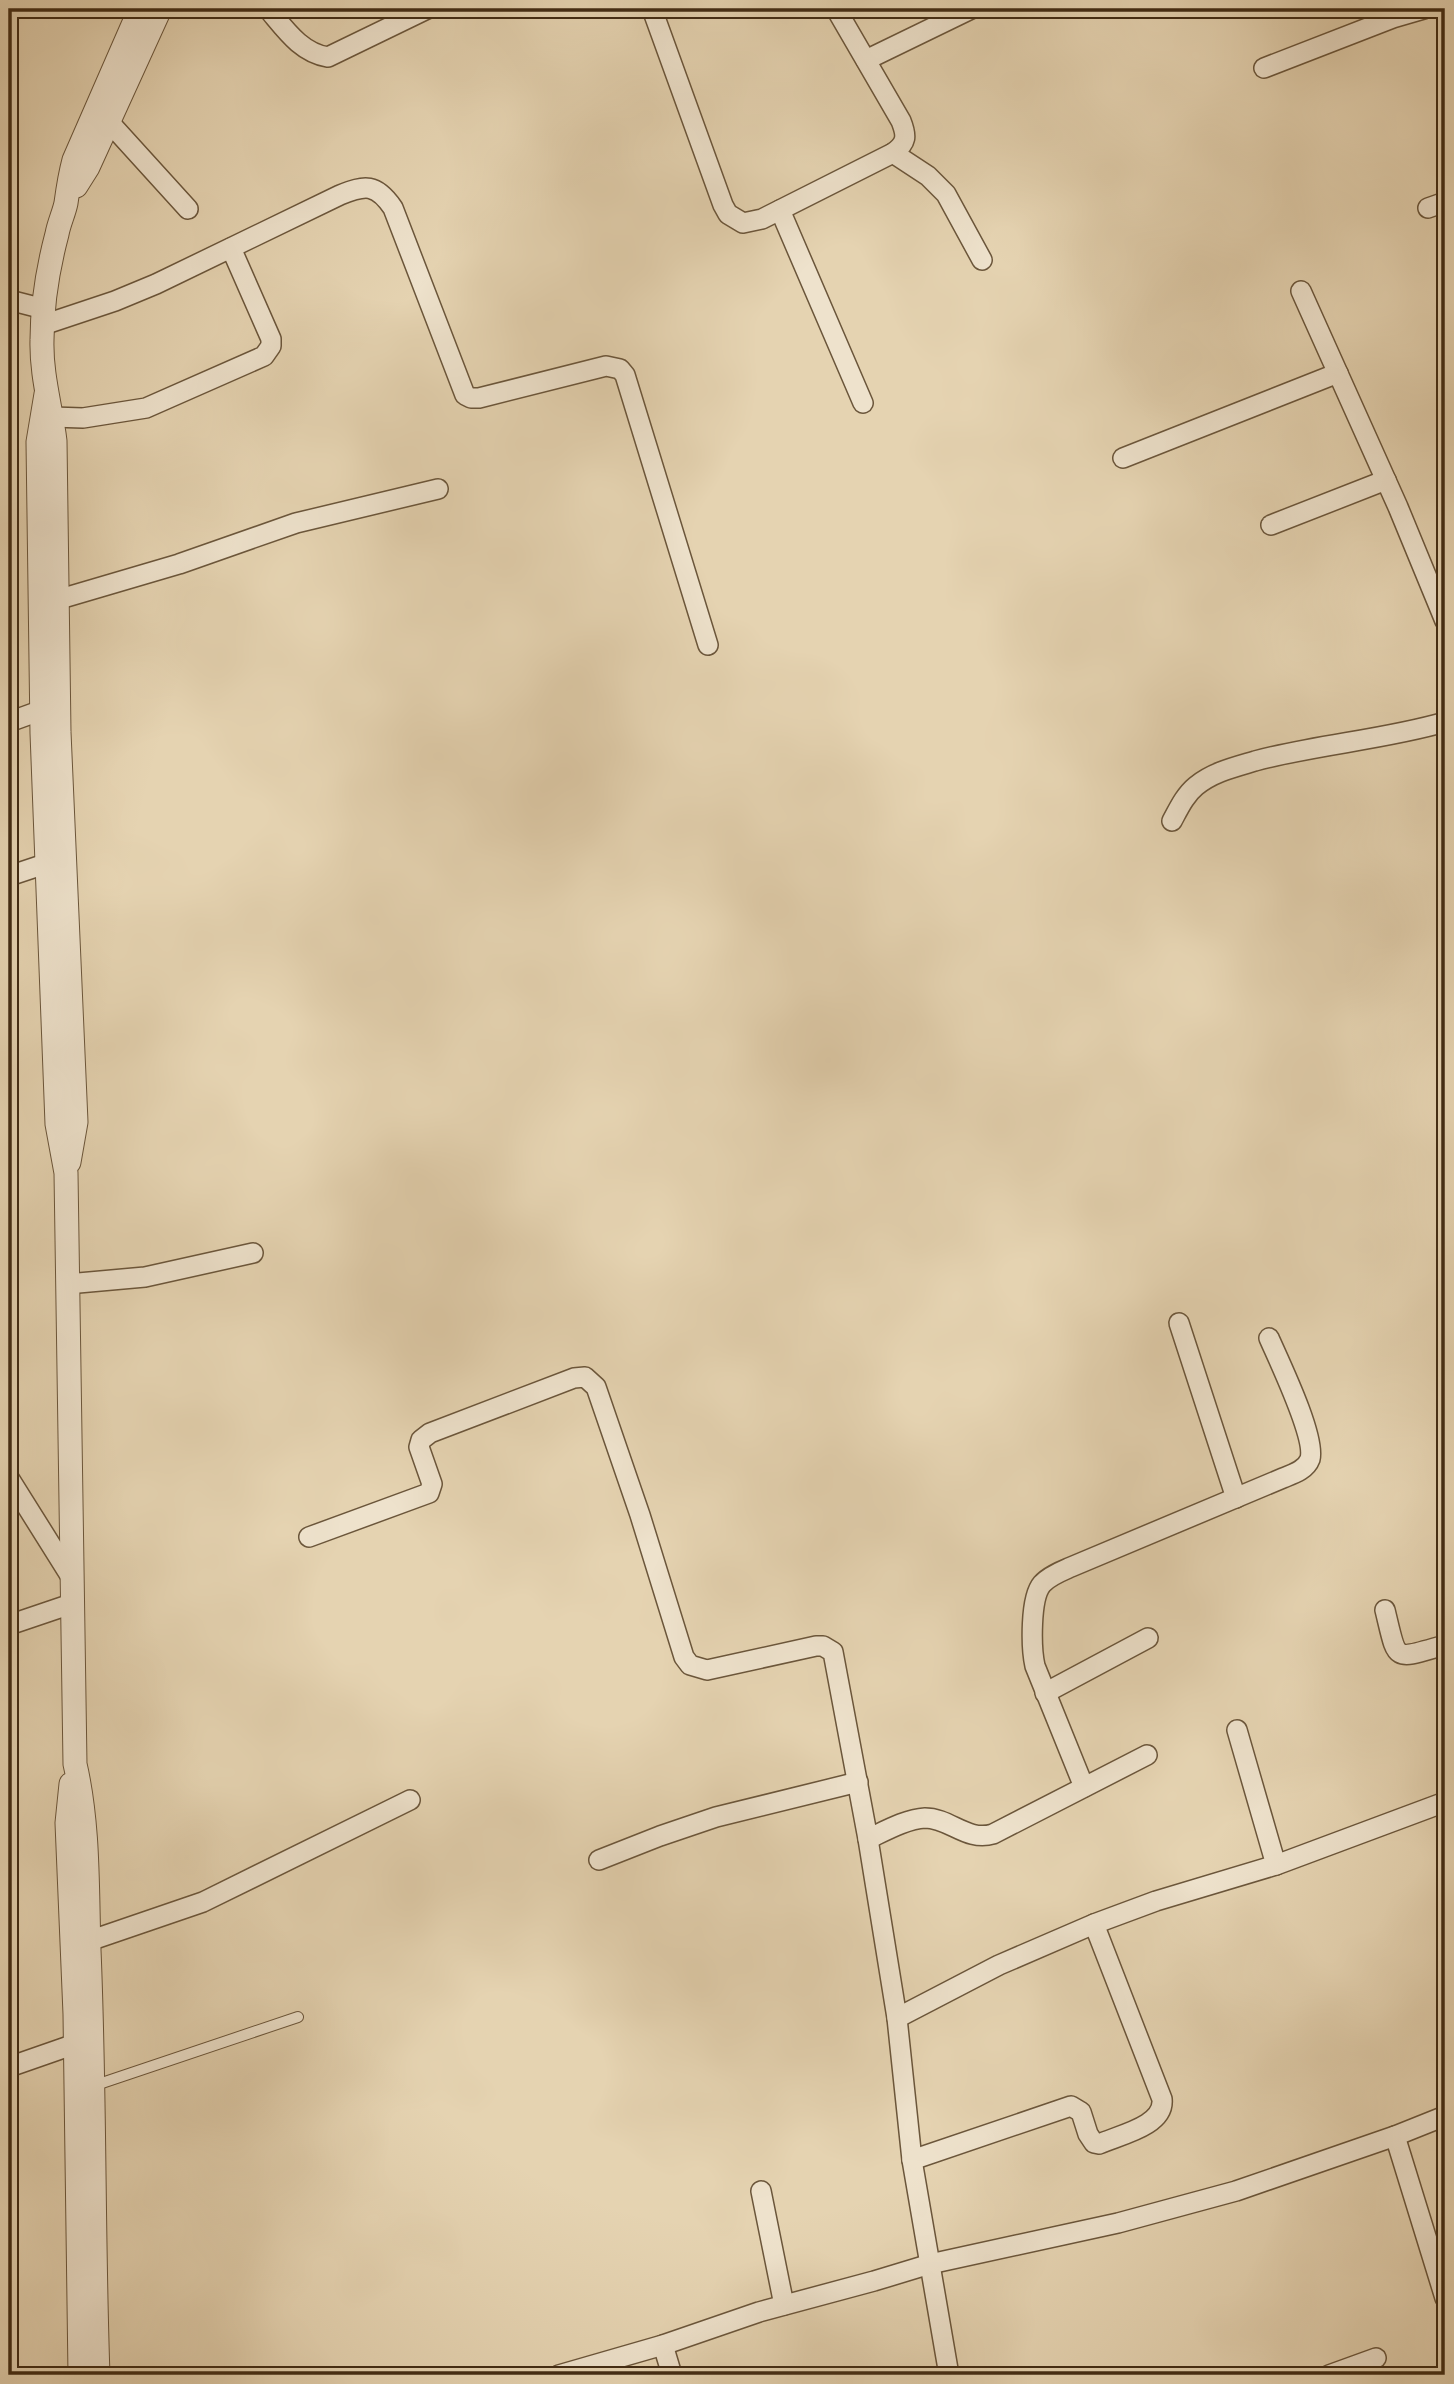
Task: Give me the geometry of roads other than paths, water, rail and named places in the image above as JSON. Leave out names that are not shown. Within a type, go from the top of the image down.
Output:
[{"type":"street","points":[[98,2375],[89,1941],[84,1822],[75,1764],[66,1173],[57,1124],[56,861],[49,602],[38,442],[46,394],[43,317],[68,182],[74,160],[140,9]]},
{"type":"street","points":[[66,204],[88,167],[160,9]]},
{"type":"street","points":[[268,9],[302,46],[315,54],[328,57],[427,9]]},
{"type":"street","points":[[652,9],[728,214],[743,223],[753,223],[780,210],[893,153],[904,142],[906,136],[901,121],[836,9]]},
{"type":"street","points":[[866,60],[971,9]]},
{"type":"street","points":[[1264,68],[1393,18],[1424,9]]},
{"type":"street","points":[[108,122],[188,209]]},
{"type":"street","points":[[893,153],[939,186],[954,205],[982,260]]},
{"type":"street","points":[[9,300],[43,317],[115,301],[340,195],[355,189],[372,188],[393,208],[465,395],[479,398],[606,366],[620,369],[625,375],[708,645]]},
{"type":"street","points":[[780,210],[863,402]]},
{"type":"street","points":[[52,417],[83,418],[146,408],[264,356],[271,346],[271,339],[231,248]]},
{"type":"street","points":[[1301,291],[1386,480],[1445,621]]},
{"type":"street","points":[[1123,458],[1338,373]]},
{"type":"street","points":[[46,394],[55,441],[42,710],[56,861]]},
{"type":"street","points":[[1271,525],[1386,480]]},
{"type":"street","points":[[49,602],[179,564],[296,523],[438,489]]},
{"type":"street","points":[[9,722],[42,710]]},
{"type":"street","points":[[1172,821],[1190,791],[1228,768],[1286,752],[1419,730],[1445,722]]},
{"type":"street","points":[[9,876],[56,861]]},
{"type":"street","points":[[68,1284],[145,1277],[253,1253]]},
{"type":"street","points":[[1179,1323],[1236,1498]]},
{"type":"street","points":[[1084,1787],[1045,1693],[1033,1655],[1035,1599],[1042,1584],[1071,1567],[1301,1470],[1310,1458],[1305,1425],[1269,1338]]},
{"type":"street","points":[[309,1537],[429,1493],[432,1484],[419,1447],[425,1436],[574,1378],[588,1378],[596,1387],[636,1502],[684,1657],[690,1665],[707,1670],[816,1646],[823,1646],[833,1652],[868,1839],[897,2018],[912,2160],[949,2375]]},
{"type":"street","points":[[9,1478],[71,1577]]},
{"type":"street","points":[[9,1625],[71,1604]]},
{"type":"street","points":[[1385,1610],[1394,1649],[1401,1655],[1445,1645]]},
{"type":"street","points":[[1045,1693],[1148,1638]]},
{"type":"street","points":[[1237,1730],[1276,1865]]},
{"type":"street","points":[[868,1839],[912,1820],[925,1818],[934,1819],[975,1836],[987,1836],[1147,1755]]},
{"type":"street","points":[[75,1764],[67,1823],[75,2043],[80,2375]]},
{"type":"street","points":[[598,1860],[716,1817],[858,1783]]},
{"type":"street","points":[[89,1941],[203,1902],[410,1800]]},
{"type":"street","points":[[897,2018],[999,1965],[1094,1924],[1156,1901],[1276,1865],[1445,1802]]},
{"type":"street","points":[[912,2160],[1071,2106],[1082,2112],[1088,2134],[1094,2143],[1099,2144],[1157,2118],[1163,2106],[1162,2099],[1094,1924]]},
{"type":"street","points":[[9,2067],[75,2043]]},
{"type":"street","points":[[559,2375],[579,2372],[784,2305],[930,2264],[1118,2223],[1261,2183],[1445,2116]]},
{"type":"street","points":[[1395,2136],[1445,2298]]},
{"type":"street","points":[[761,2191],[784,2305]]},
{"type":"street","points":[[663,2345],[672,2375]]},
{"type":"street","points":[[1329,2375],[1376,2358]]},
{"type":"lane","points":[[93,2086],[298,2017]]}]
